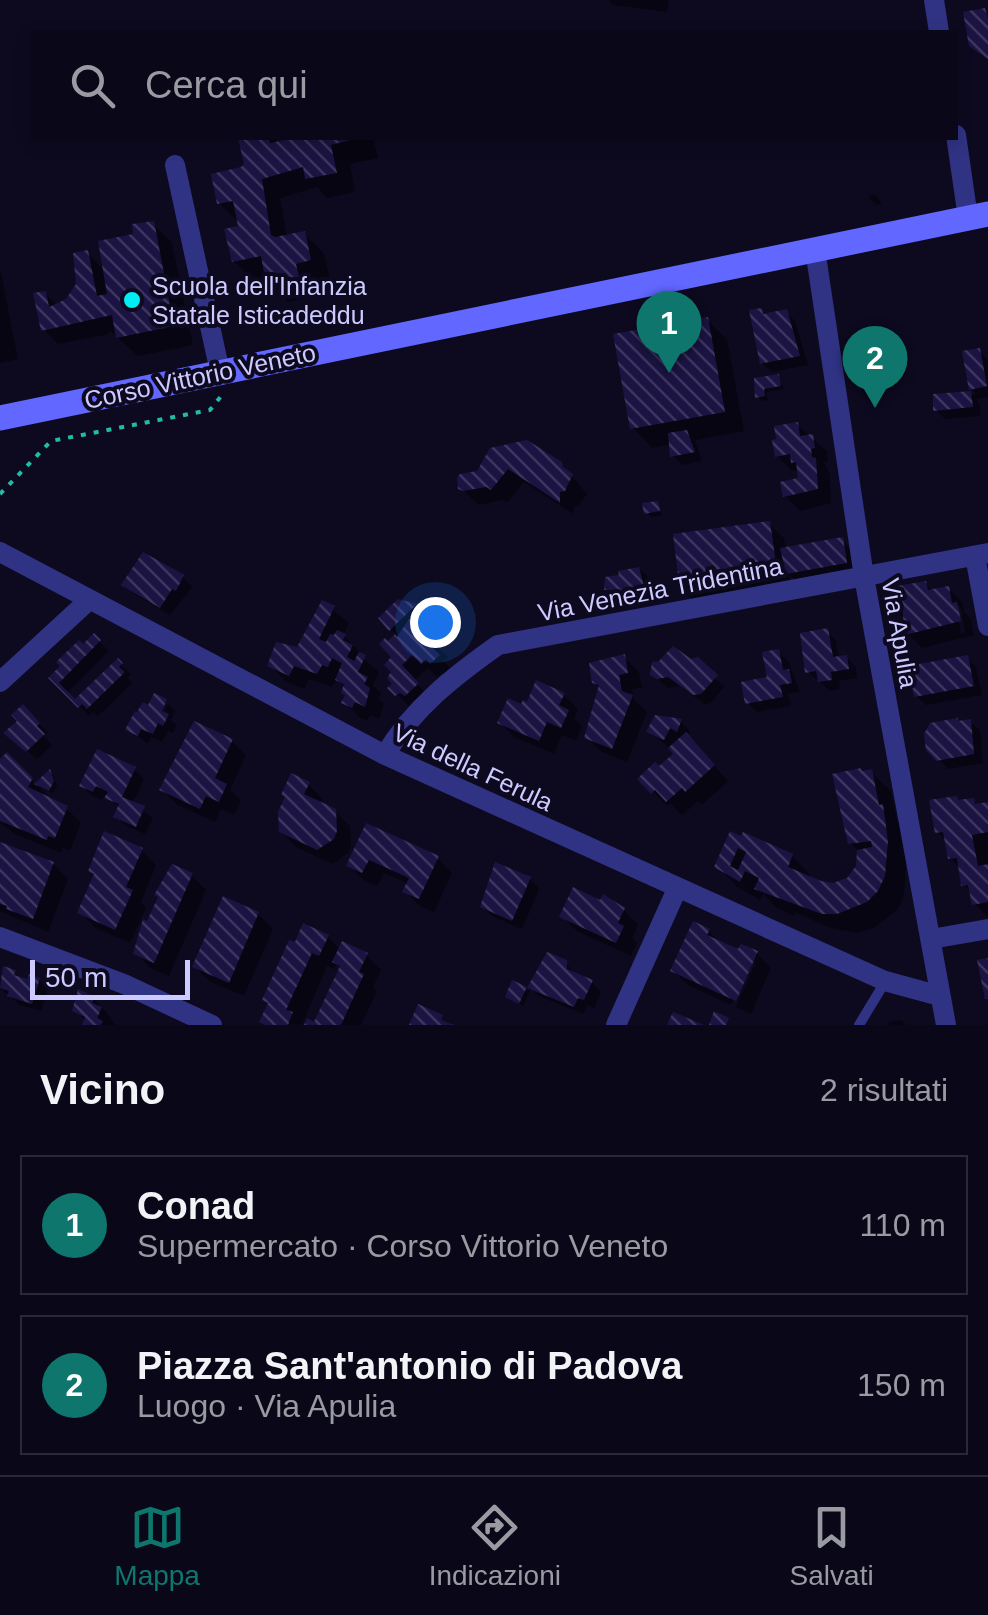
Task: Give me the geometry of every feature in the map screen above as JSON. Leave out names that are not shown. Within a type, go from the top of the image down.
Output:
[{"type":"main road","name":"Corso Vittorio Veneto","points":[[0,418],[222,381],[978,216]]},
{"type":"street","points":[[934,0],[939,30]]},
{"type":"street","points":[[957,140],[978,216]]},
{"type":"street","points":[[175,165],[222,381]]},
{"type":"street","name":"Via Apulia","points":[[815,249],[864,578],[946,1025]]},
{"type":"street","name":"Via della Ferula","points":[[0,552],[385,755],[885,981],[940,996]]},
{"type":"street","points":[[981,554],[988,626]]},
{"type":"street","name":"Via Venezia Tridentina","points":[[385,755],[403,724],[462,671],[498,645],[981,554]]},
{"type":"street","points":[[0,682],[88,601]]},
{"type":"street","points":[[616,1025],[677,888]]},
{"type":"street","points":[[931,939],[988,929]]},
{"type":"street","points":[[0,938],[124,984],[212,1025]]},
{"type":"lane","points":[[859,1025],[885,981]]},
{"type":"path","points":[[0,494],[51,442],[210,410],[222,381]]},
{"type":"building","points":[[985,8],[988,59],[969,46],[963,12]]},
{"type":"building","points":[[238,140],[350,140],[331,145],[337,173],[305,179],[303,167],[262,179],[271,235],[305,231],[311,260],[296,264],[299,277],[266,284],[261,256],[232,262],[224,229],[238,226],[233,201],[217,204],[211,174],[244,164]]},
{"type":"building","points":[[154,221],[174,326],[116,338],[112,315],[41,331],[33,293],[46,291],[49,307],[66,299],[76,284],[73,253],[88,250],[97,296],[107,294],[98,241],[133,234],[132,224]]},
{"type":"building","points":[[762,308],[763,314],[787,309],[800,356],[760,364],[749,310]]},
{"type":"building","points":[[708,317],[725,412],[630,429],[613,334]]},
{"type":"building","points":[[980,348],[987,386],[969,390],[962,351]]},
{"type":"building","points":[[779,374],[781,386],[764,389],[765,396],[755,398],[754,378]]},
{"type":"building","points":[[971,391],[973,407],[933,411],[933,394]]},
{"type":"building","points":[[798,422],[800,436],[813,434],[815,448],[811,449],[812,457],[816,458],[818,489],[783,497],[780,482],[798,478],[796,462],[791,463],[790,454],[775,457],[774,426]]},
{"type":"building","points":[[687,430],[695,452],[670,457],[668,433]]},
{"type":"building","points":[[527,440],[562,462],[573,474],[565,491],[560,492],[560,503],[508,469],[491,490],[458,489],[460,474],[477,471],[490,448]]},
{"type":"building","points":[[658,501],[660,511],[644,514],[642,503]]},
{"type":"building","points":[[770,521],[778,578],[680,591],[673,534]]},
{"type":"building","points":[[843,537],[847,563],[786,574],[780,548]]},
{"type":"building","points":[[143,552],[184,575],[160,608],[121,585]]},
{"type":"building","points":[[639,567],[645,590],[604,590],[605,577]]},
{"type":"building","points":[[926,581],[928,590],[949,586],[961,621],[905,635],[902,606],[890,608],[886,588]]},
{"type":"building","points":[[398,599],[417,604],[389,631],[378,618]]},
{"type":"building","points":[[322,600],[335,606],[319,639],[326,642],[337,630],[346,634],[343,640],[353,645],[347,657],[354,661],[359,652],[366,655],[358,672],[368,677],[364,684],[370,688],[365,707],[355,702],[352,708],[341,703],[344,684],[335,680],[342,663],[332,658],[328,667],[322,665],[317,674],[294,666],[289,676],[267,666],[276,642],[297,647]]},
{"type":"building","points":[[409,619],[421,625],[435,641],[430,645],[440,655],[430,664],[426,659],[421,664],[412,655],[402,665],[419,683],[405,696],[395,696],[387,688],[392,684],[387,678],[391,672],[384,665],[391,657],[379,644],[395,634],[397,637]]},
{"type":"building","points":[[828,628],[833,657],[847,655],[849,669],[831,672],[832,680],[818,682],[816,671],[805,673],[800,633]]},
{"type":"building","points":[[94,633],[101,640],[59,683],[75,699],[118,658],[123,663],[119,667],[125,672],[87,709],[82,704],[78,708],[48,678],[60,666],[56,662],[79,640],[83,644]]},
{"type":"building","points":[[673,646],[691,659],[698,657],[718,675],[701,694],[693,695],[668,677],[657,679],[650,675],[652,662],[659,661]]},
{"type":"building","points":[[779,649],[783,670],[789,669],[792,683],[780,685],[783,697],[745,704],[741,682],[767,677],[762,652]]},
{"type":"building","points":[[625,654],[628,673],[619,675],[622,691],[633,695],[612,749],[584,738],[599,685],[592,683],[589,663]]},
{"type":"building","points":[[968,655],[974,686],[914,697],[908,666]]},
{"type":"building","points":[[536,680],[565,693],[559,705],[569,710],[561,728],[547,722],[539,741],[497,723],[508,698],[521,704],[523,700],[527,702]]},
{"type":"building","points":[[154,693],[167,699],[162,711],[169,714],[163,726],[158,723],[153,734],[141,729],[138,736],[125,730],[135,711],[143,702],[148,705]]},
{"type":"building","points":[[23,704],[45,734],[26,752],[3,733],[17,721],[11,715]]},
{"type":"building","points":[[655,715],[682,719],[677,732],[670,728],[664,740],[646,732]]},
{"type":"building","points":[[971,719],[974,754],[936,761],[926,750],[924,734],[930,723]]},
{"type":"building","points":[[194,721],[233,739],[215,778],[227,784],[219,802],[206,796],[200,809],[159,790]]},
{"type":"building","points":[[686,732],[715,765],[685,792],[682,788],[666,802],[655,790],[651,794],[637,779],[655,762],[659,766],[673,754],[668,748]]},
{"type":"building","points":[[97,749],[136,767],[122,797],[145,806],[136,827],[113,817],[119,804],[104,798],[108,792],[96,786],[93,792],[79,786]]},
{"type":"building","points":[[7,752],[33,778],[28,787],[68,806],[55,838],[48,836],[47,840],[0,821],[0,759]]},
{"type":"building","points":[[50,769],[54,781],[49,791],[34,784]]},
{"type":"building","points":[[872,769],[879,805],[883,804],[888,841],[885,876],[867,902],[837,914],[822,914],[754,889],[759,878],[745,871],[740,882],[714,867],[730,831],[741,836],[743,832],[793,854],[788,867],[821,881],[833,883],[847,878],[856,866],[857,850],[872,847],[871,841],[848,844],[832,774]],"holes":[[[738,848],[746,852],[738,870],[730,866]]]},
{"type":"building","points":[[291,773],[310,782],[304,794],[336,809],[334,839],[317,850],[279,832],[278,812],[285,797],[281,795]]},
{"type":"building","points":[[957,796],[958,800],[974,798],[975,804],[988,802],[988,832],[972,835],[978,866],[988,864],[988,902],[972,905],[968,885],[961,886],[957,858],[948,859],[943,832],[935,833],[929,800]]},
{"type":"building","points":[[366,823],[439,856],[419,899],[402,892],[409,878],[369,860],[362,873],[346,866]]},
{"type":"building","points":[[104,831],[143,848],[126,887],[133,890],[115,930],[77,913],[94,874],[88,871]]},
{"type":"building","points":[[0,842],[54,862],[33,919],[0,904]]},
{"type":"building","points":[[495,862],[531,877],[512,921],[480,907]]},
{"type":"building","points":[[172,864],[193,873],[154,963],[133,954],[143,919],[147,921],[158,897],[154,895]]},
{"type":"building","points":[[573,887],[600,900],[603,894],[625,908],[618,923],[624,926],[616,943],[559,917]]},
{"type":"building","points":[[223,896],[259,912],[229,983],[192,967]]},
{"type":"building","points":[[693,921],[710,929],[707,935],[738,949],[741,944],[758,951],[736,1001],[670,971]]},
{"type":"building","points":[[303,923],[329,935],[319,956],[312,953],[286,1010],[293,1012],[288,1025],[265,1025],[259,1022],[268,1003],[262,1000],[289,940],[295,942]]},
{"type":"building","points":[[342,941],[368,953],[359,972],[364,974],[341,1025],[304,1025],[307,1018],[314,1022],[340,966],[332,962]]},
{"type":"building","points":[[547,952],[567,960],[567,969],[593,980],[584,1000],[578,998],[574,1007],[527,988]]},
{"type":"building","points":[[988,958],[988,999],[985,999],[977,960]]},
{"type":"building","points":[[3,966],[16,970],[14,975],[40,978],[32,1004],[7,996],[9,991],[0,988]]},
{"type":"building","points":[[512,980],[527,987],[519,1004],[505,997]]},
{"type":"building","points":[[78,989],[95,997],[92,1003],[102,1007],[97,1018],[103,1021],[101,1025],[82,1025],[85,1017],[72,1011]]},
{"type":"building","points":[[418,1004],[443,1015],[441,1020],[454,1025],[409,1025]]},
{"type":"building","points":[[714,1011],[729,1018],[726,1025],[709,1025]]},
{"type":"building","points":[[673,1012],[704,1025],[667,1025]]},
{"type":"place","name":"Scuola dell'Infanzia Statale Isticadeddu","points":[[132,300]]},
{"type":"place","name":"Conad","points":[[669,373]]},
{"type":"place","name":"Piazza Sant'antonio di Padova","points":[[875,408]]}]
